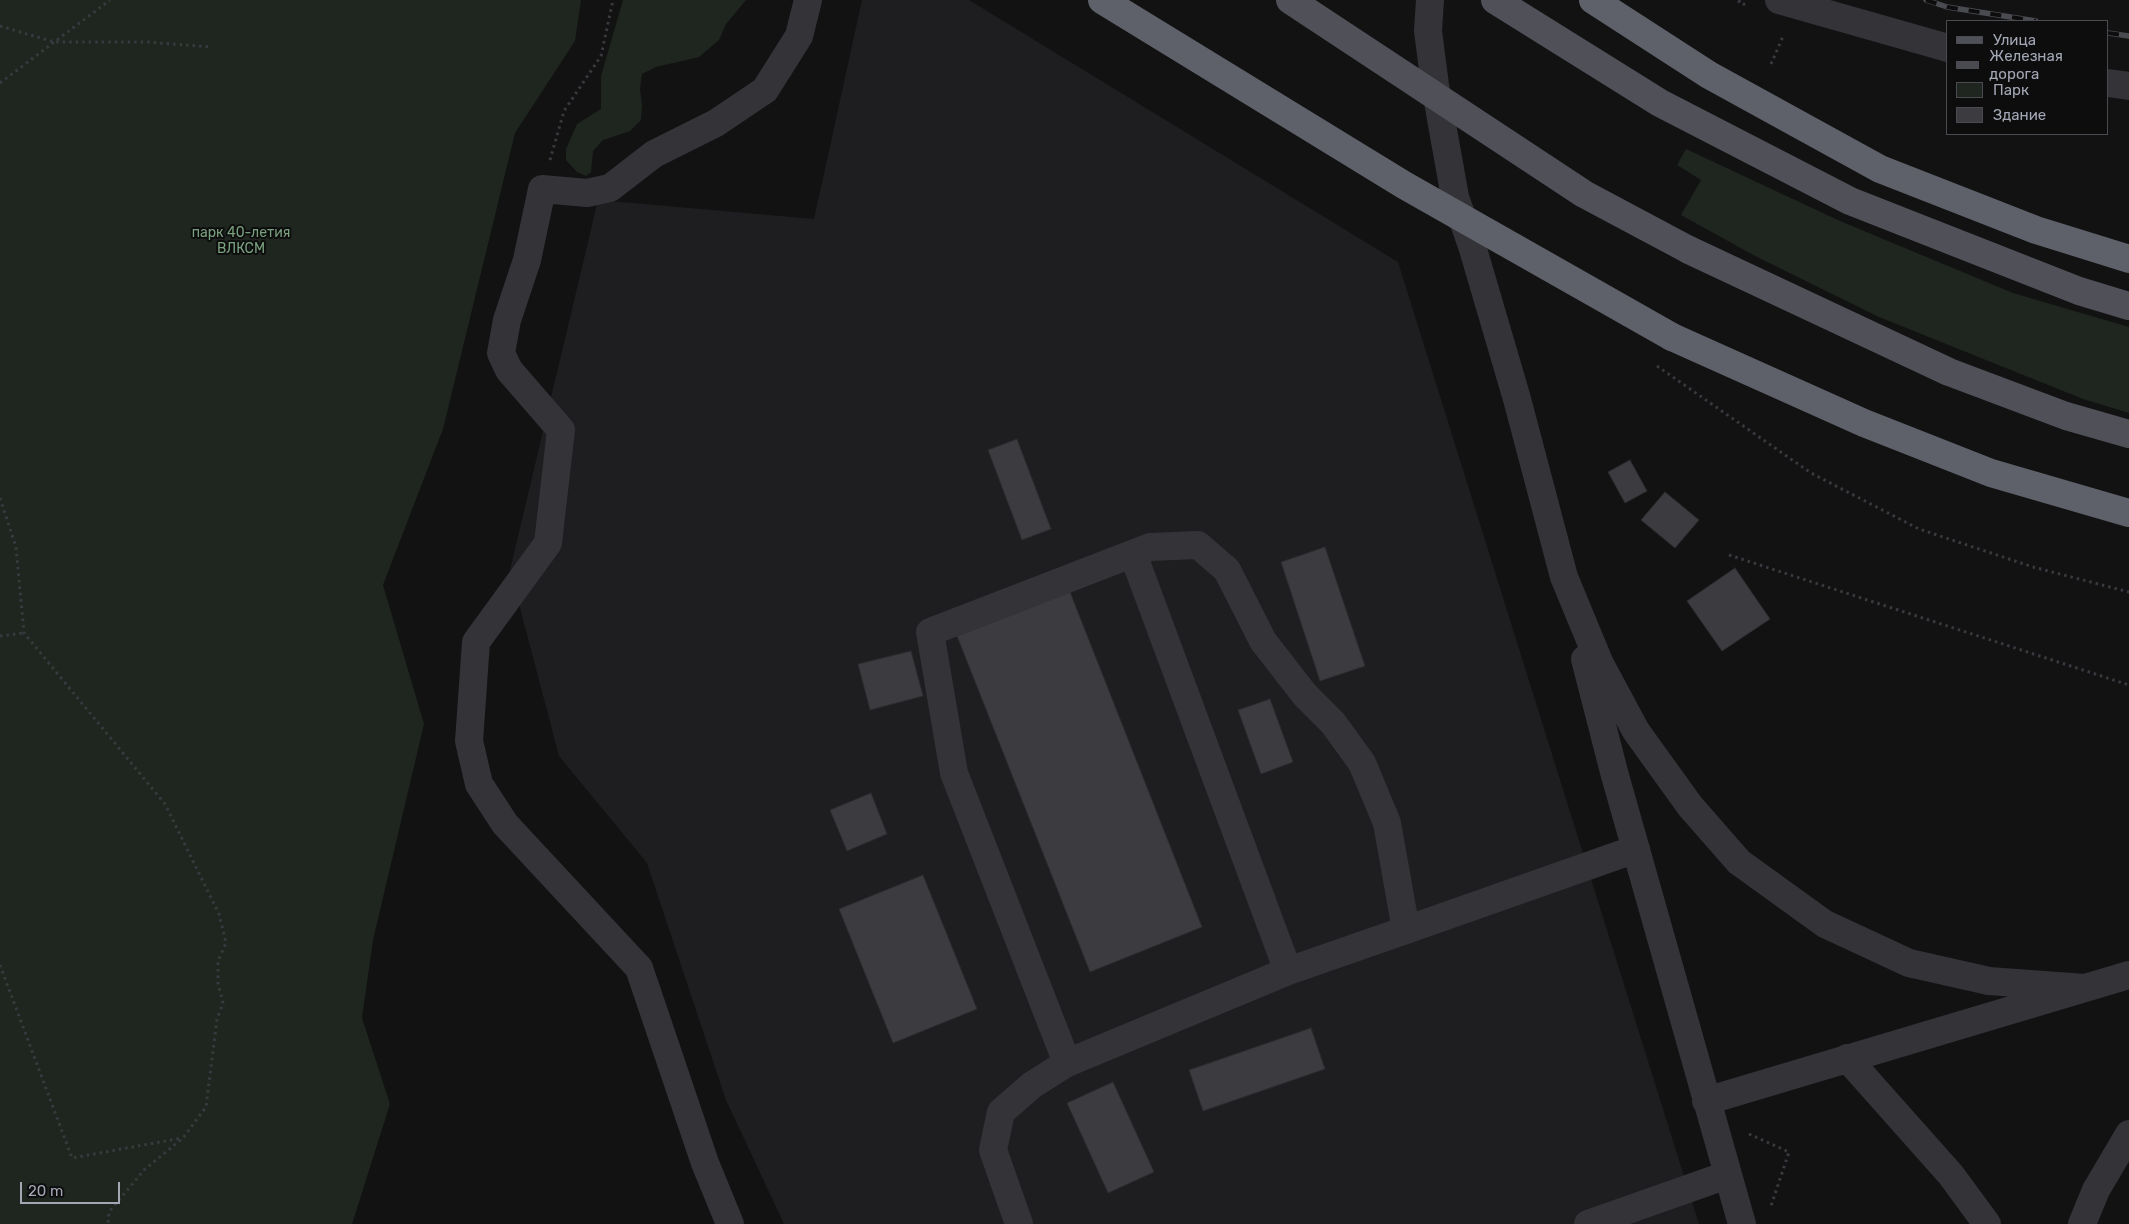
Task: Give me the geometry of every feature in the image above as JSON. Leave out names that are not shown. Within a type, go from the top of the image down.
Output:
[{"type":"highway","points":[[1102,0],[1404,185],[1672,337],[1864,423],[1991,472],[2129,513]]},
{"type":"highway","points":[[1592,0],[1709,75],[1880,169],[2036,230],[2129,259]]},
{"type":"main road","points":[[1290,0],[1584,194],[1689,250],[1949,372],[2066,416],[2129,434]]},
{"type":"main road","points":[[1495,0],[1652,98],[1712,131],[1850,201],[2079,291],[2129,306]]},
{"type":"street","points":[[730,1224],[705,1163],[639,968],[505,824],[479,784],[469,742],[476,642],[548,543],[561,430],[509,370],[501,352],[507,320],[527,260],[542,188],[587,193],[610,188],[654,154],[716,123],[765,90],[799,36],[808,0]]},
{"type":"street","points":[[1430,0],[1428,32],[1435,85],[1455,197],[1473,249],[1517,398],[1636,849],[1742,1224]]},
{"type":"street","points":[[1779,0],[1946,47]]},
{"type":"street","points":[[2109,83],[2129,86]]},
{"type":"street","points":[[1067,1063],[954,773],[930,632],[1150,547],[1198,545],[1227,570],[1263,641],[1305,695],[1333,723],[1362,762],[1387,823],[1406,930]]},
{"type":"street","points":[[1132,554],[1288,971]]},
{"type":"street","points":[[1564,577],[1600,664],[1636,731],[1690,806],[1739,862],[1826,924],[1909,963],[1989,981],[2085,988]]},
{"type":"street","points":[[1019,1224],[993,1150],[1001,1112],[1032,1085],[1067,1063],[1288,971],[1636,849]]},
{"type":"street","points":[[1709,1110],[1847,1058],[2129,975]]},
{"type":"street","points":[[1847,1058],[1951,1175],[1987,1224]]},
{"type":"street","points":[[2082,1224],[2096,1190],[2129,1134]]},
{"type":"street","points":[[1588,1224],[1727,1175]]},
{"type":"path","points":[[0,83],[110,0]]},
{"type":"path","points":[[542,188],[564,111],[601,56],[614,0]]},
{"type":"path","points":[[0,26],[54,42],[148,42],[211,47]]},
{"type":"path","points":[[1656,366],[1811,473],[1919,529],[2033,567],[2129,592]]},
{"type":"path","points":[[0,498],[16,547],[24,633],[166,804],[219,914],[226,943],[218,961],[218,983],[223,1003],[217,1019],[206,1107],[183,1138],[144,1170],[109,1212],[108,1224]]},
{"type":"path","points":[[1729,555],[2129,686]]},
{"type":"path","points":[[0,636],[24,633]]},
{"type":"path","points":[[0,965],[72,1158],[183,1138]]},
{"type":"path","points":[[1709,1110],[1789,1152],[1767,1215]]},
{"type":"shaded area","points":[[862,0],[969,0],[1398,262],[1699,1224],[784,1224],[726,1100],[647,863],[559,756],[510,570],[598,200],[814,219]]},
{"type":"green space","name":"парк 40-летия ВЛКСМ","points":[[0,0],[581,0],[575,41],[515,133],[443,429],[383,585],[424,724],[373,940],[362,1018],[390,1104],[352,1224],[0,1224]]},
{"type":"green space","points":[[623,0],[746,0],[726,24],[719,40],[699,57],[656,67],[642,74],[640,89],[641,120],[630,131],[603,140],[593,151],[591,172],[586,176],[577,172],[566,160],[566,149],[577,124],[601,109],[601,76]]},
{"type":"green space","points":[[1686,149],[1840,221],[2013,293],[2129,327],[2129,413],[2083,399],[1879,317],[1755,256],[1681,215],[1701,180],[1677,165]]},
{"type":"building","points":[[1017,439],[1051,529],[1022,540],[988,450]]},
{"type":"building","points":[[1630,460],[1647,491],[1625,503],[1608,472]]},
{"type":"building","points":[[1665,492],[1699,520],[1675,548],[1641,520]]},
{"type":"building","points":[[1325,547],[1365,666],[1320,681],[1281,562]]},
{"type":"building","points":[[1735,568],[1770,619],[1722,651],[1687,601]]},
{"type":"building","points":[[1070,592],[1202,927],[1090,972],[957,636]]},
{"type":"building","points":[[911,651],[923,696],[870,710],[858,664]]},
{"type":"building","points":[[1270,699],[1293,762],[1261,774],[1238,710]]},
{"type":"building","points":[[871,793],[887,834],[847,851],[830,810]]},
{"type":"building","points":[[923,875],[977,1009],[893,1043],[839,909]]},
{"type":"building","points":[[1311,1028],[1325,1069],[1203,1111],[1189,1070]]},
{"type":"building","points":[[1113,1082],[1154,1172],[1108,1193],[1067,1103]]},
{"type":"railway","points":[[1926,0],[1947,7],[2030,20]]},
{"type":"railway","points":[[2109,33],[2129,36]]}]
